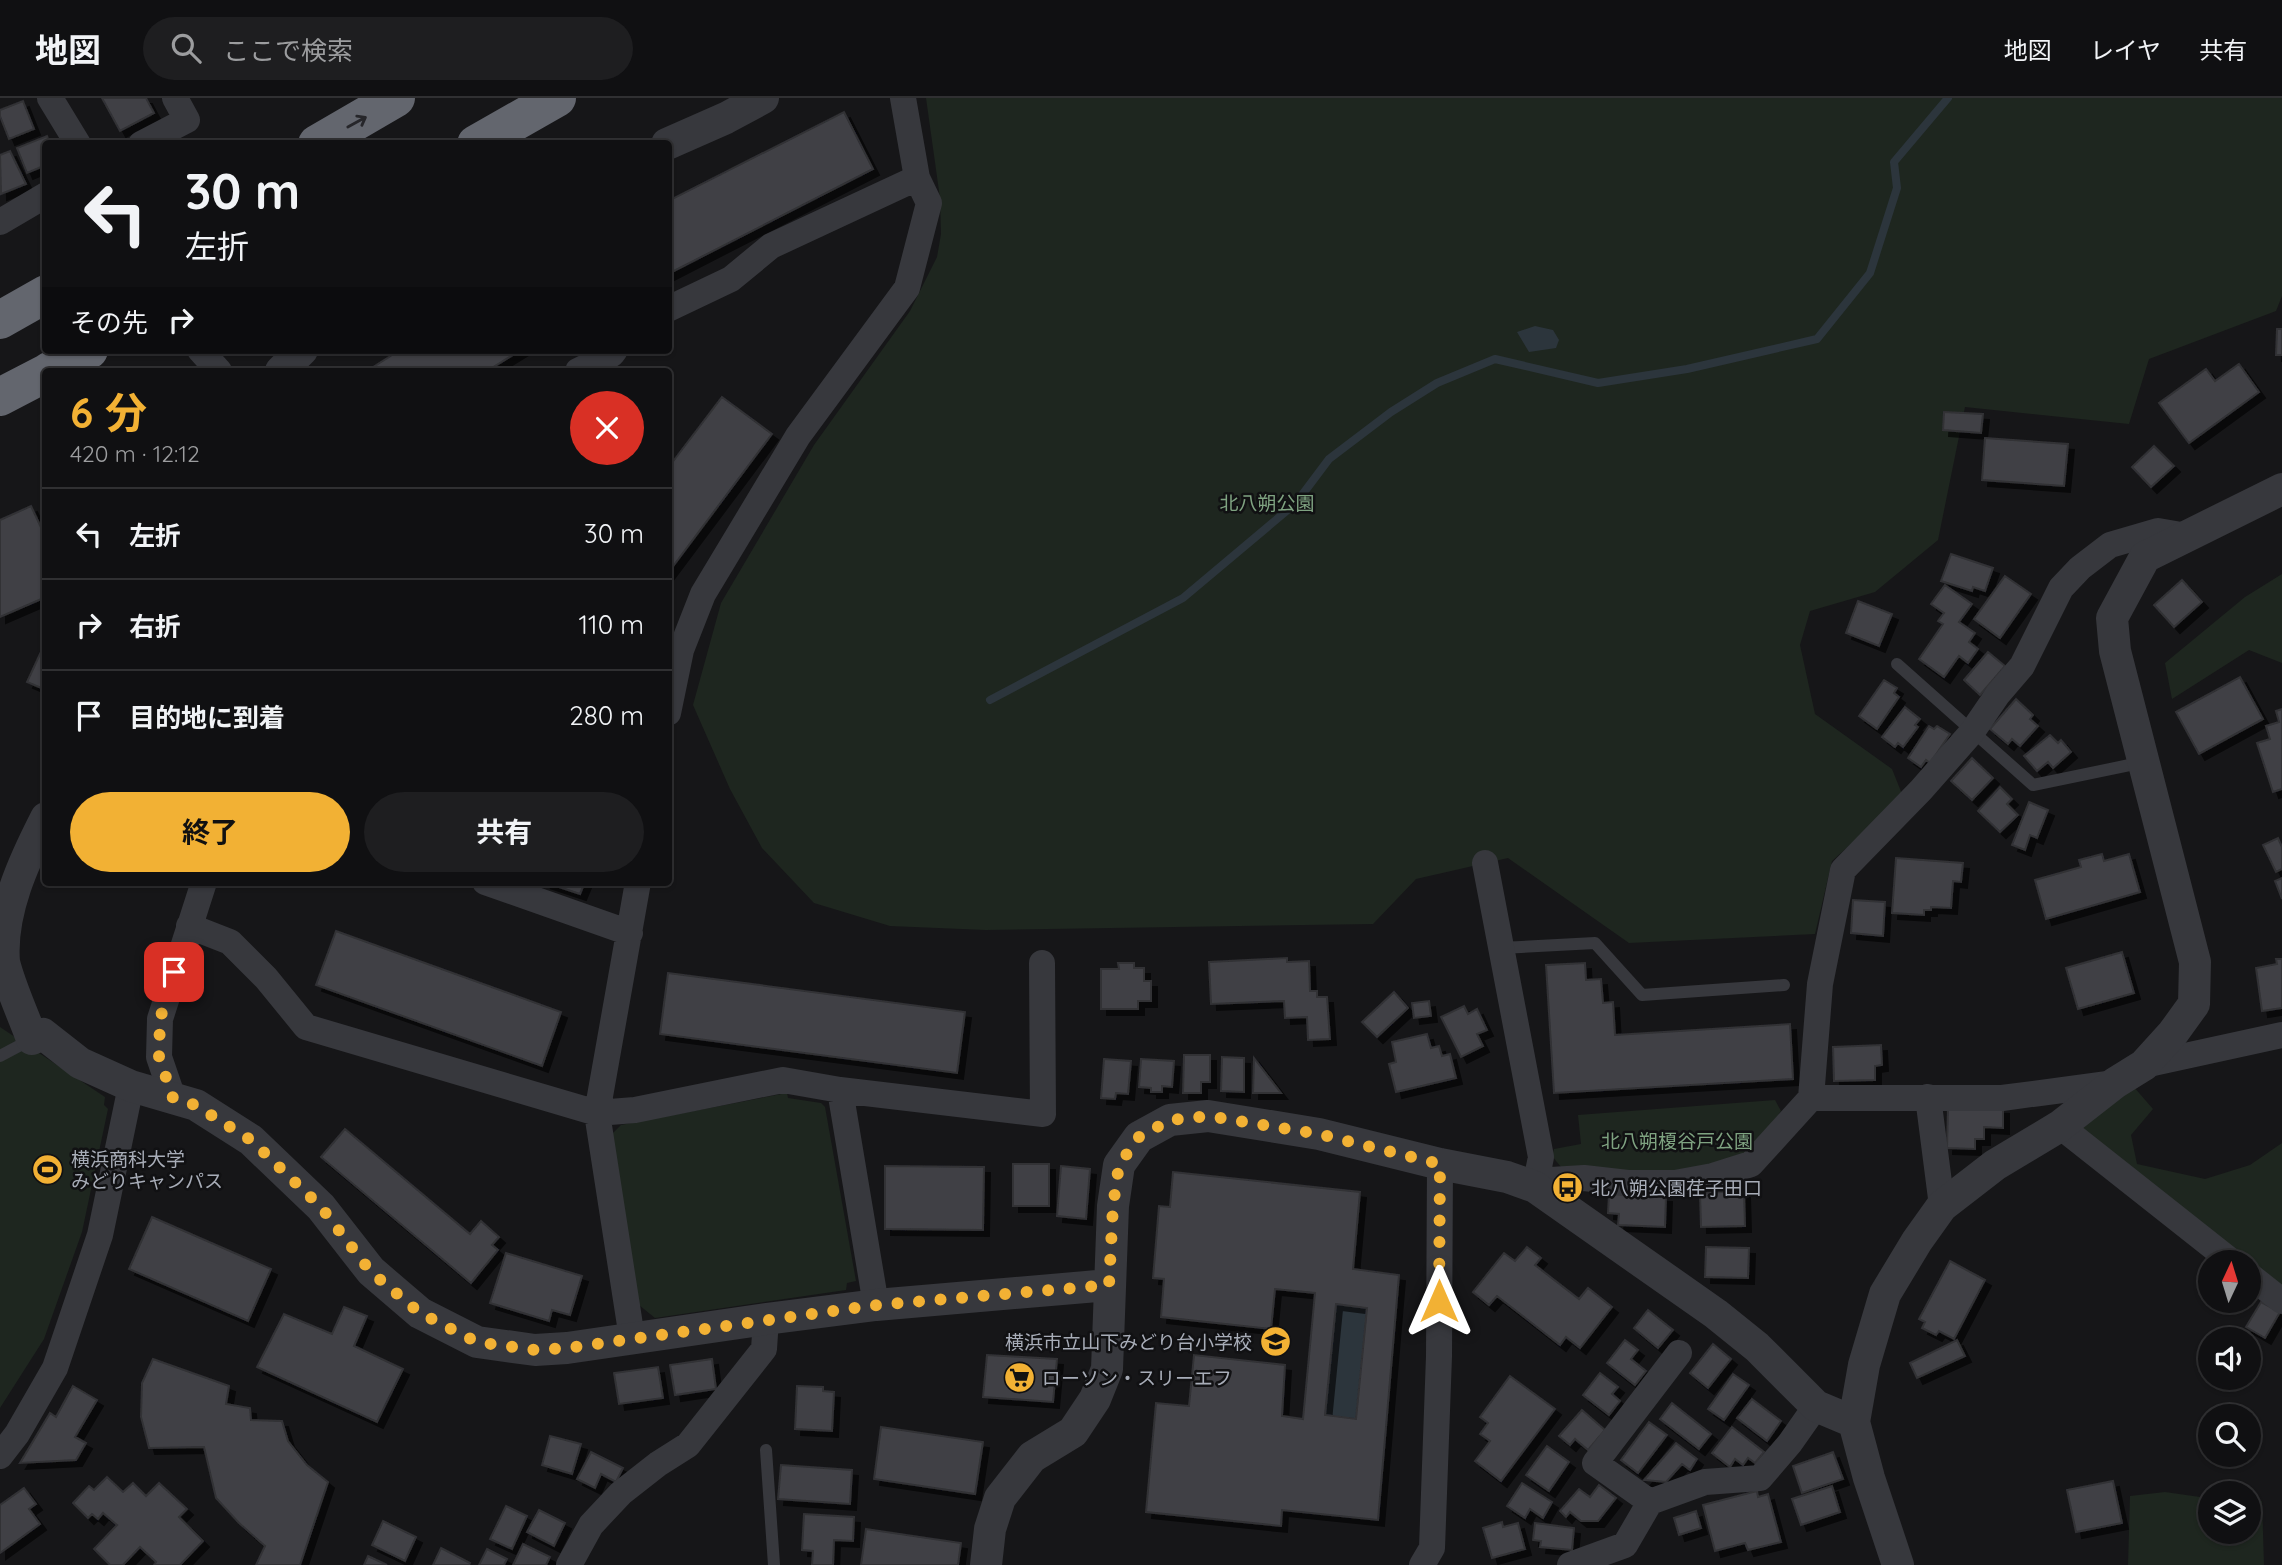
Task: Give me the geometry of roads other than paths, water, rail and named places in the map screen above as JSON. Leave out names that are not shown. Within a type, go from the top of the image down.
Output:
[{"type":"highway","points":[[324,140],[396,98]]},
{"type":"highway","points":[[456,140],[522,98]]},
{"type":"highway","points":[[483,140],[556,98]]},
{"type":"highway","points":[[0,306],[42,286]]},
{"type":"highway","points":[[0,320],[42,296]]},
{"type":"highway","points":[[55,368],[81,354]]},
{"type":"highway","points":[[0,397],[42,375]]},
{"type":"street","points":[[50,98],[76,140]]},
{"type":"street","points":[[149,140],[187,120],[175,98]]},
{"type":"street","points":[[672,142],[763,98]]},
{"type":"street","points":[[672,694],[681,650],[703,594],[798,436],[907,288],[929,203],[917,178],[903,98]]},
{"type":"street","points":[[672,307],[731,279],[771,246],[917,178]]},
{"type":"street","points":[[0,222],[42,197]]},
{"type":"street","points":[[204,354],[216,368]]},
{"type":"street","points":[[284,368],[298,354]]},
{"type":"street","points":[[584,368],[612,354]]},
{"type":"street","points":[[1898,1565],[1869,1478],[1854,1422],[1864,1365],[1885,1294],[1942,1206],[1995,1165],[2060,1126],[2115,1083],[2144,1065],[2173,1033],[2194,1004],[2195,962],[2115,650],[2112,618],[2145,557],[2282,489]]},
{"type":"street","points":[[986,1565],[990,1529],[1000,1498],[1032,1457],[1073,1432],[1095,1399],[1107,1369],[1113,1206],[1119,1165],[1139,1137],[1170,1120],[1208,1116],[1319,1134],[1535,1184],[1584,1178],[1628,1183],[1675,1183],[1713,1176],[1751,1164],[1811,1098],[1820,984],[1843,870],[1921,790],[1972,732],[1998,694],[2022,666],[2061,588],[2080,568],[2110,545],[2158,531],[2187,536]]},
{"type":"street","points":[[42,826],[23,863],[3,919],[4,961],[32,1039],[43,1034],[80,1063],[131,1086],[195,1105],[251,1140],[321,1207],[371,1272],[420,1313],[477,1342],[535,1350],[567,1348],[877,1305],[1109,1285]]},
{"type":"street","points":[[1485,863],[1541,1157],[1535,1184]]},
{"type":"street","points":[[173,1098],[159,1057],[160,1019],[203,886]]},
{"type":"street","points":[[496,886],[629,933]]},
{"type":"street","points":[[632,1338],[597,1113],[637,886]]},
{"type":"street","points":[[189,926],[230,942],[266,978],[306,1027],[597,1113],[635,1110],[783,1080],[840,1090],[1043,1114],[1042,963]]},
{"type":"street","points":[[2144,1065],[2282,1035]]},
{"type":"street","points":[[1811,1098],[2002,1098],[2115,1083]]},
{"type":"street","points":[[0,1456],[17,1433],[55,1368],[100,1235],[131,1086]]},
{"type":"street","points":[[840,1090],[877,1305]]},
{"type":"street","points":[[1928,1097],[1942,1206]]},
{"type":"street","points":[[2060,1126],[2217,1250]]},
{"type":"street","points":[[1423,1565],[1432,1548],[1439,1356],[1440,1164]]},
{"type":"street","points":[[1535,1184],[1708,1322],[1756,1347],[1816,1406],[1854,1422]]},
{"type":"street","points":[[2261,1284],[2282,1301]]},
{"type":"street","points":[[569,1565],[592,1525],[621,1493],[688,1444],[764,1349],[766,1319]]},
{"type":"street","points":[[1650,1502],[1595,1462],[1679,1353]]},
{"type":"street","points":[[1570,1565],[1625,1545],[1650,1502],[1705,1482],[1760,1478],[1790,1443],[1816,1406]]},
{"type":"lane","points":[[1898,664],[2034,785],[2144,762]]},
{"type":"lane","points":[[1501,948],[1595,943],[1642,995],[1784,985]]},
{"type":"lane","points":[[0,1056],[32,1039]]},
{"type":"lane","points":[[766,1450],[774,1565]]},
{"type":"waterway","points":[[990,700],[1183,598],[1296,503],[1329,459],[1391,412],[1437,383],[1495,359],[1598,383],[1687,369],[1817,339],[1870,273],[1897,188],[1894,162],[1948,98]]},
{"type":"place","name":"横浜商科大学 みどりキャンパス","points":[[48,1170]]},
{"type":"place","name":"北八朔公園荏子田口","points":[[1568,1188]]},
{"type":"place","name":"横浜市立山下みどり台小学校","points":[[1275,1342]]},
{"type":"place","name":"ローソン・スリーエフ","points":[[1019,1378]]},
{"type":"park label","name":"北八朔公園","points":[[1267,503]]},
{"type":"park label","name":"北八朔榎谷戸公園","points":[[1677,1141]]}]
